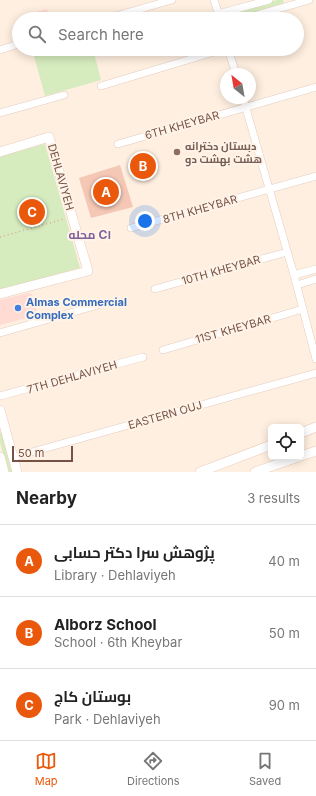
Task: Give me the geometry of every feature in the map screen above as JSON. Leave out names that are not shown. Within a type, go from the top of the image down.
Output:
[{"type":"street","points":[[130,12],[172,0]]},
{"type":"street","points":[[214,0],[218,12]]},
{"type":"street","points":[[232,12],[269,0]]},
{"type":"street","points":[[264,12],[290,3],[309,0]]},
{"type":"street","points":[[0,50],[12,46]]},
{"type":"street","points":[[101,86],[201,56]]},
{"type":"street","points":[[230,56],[234,68]]},
{"type":"street","name":"6TH KHEYBAR","points":[[118,144],[316,87]]},
{"type":"street","points":[[0,113],[64,95]]},
{"type":"street","points":[[245,104],[314,343],[316,359]]},
{"type":"street","name":"DEHLAVIYEH","points":[[0,152],[50,137],[88,271],[0,294]]},
{"type":"street","name":"8TH KHEYBAR","points":[[131,228],[316,176]]},
{"type":"street","name":"10TH KHEYBAR","points":[[155,289],[288,252]]},
{"type":"street","points":[[294,275],[316,269]]},
{"type":"street","points":[[297,285],[316,279]]},
{"type":"street","points":[[0,332],[98,305]]},
{"type":"street","name":"11ST KHEYBAR","points":[[163,350],[303,309]]},
{"type":"street","name":"7TH DEHLAVIYEH","points":[[0,396],[143,357]]},
{"type":"street","name":"EASTERN OUJ","points":[[14,457],[316,373]]},
{"type":"street","points":[[0,410],[3,428],[14,457],[17,472]]},
{"type":"street","points":[[304,432],[316,427]]},
{"type":"street","points":[[200,472],[268,446]]},
{"type":"street","points":[[304,455],[316,451]]},
{"type":"street","points":[[0,460],[4,472]]},
{"type":"street","points":[[255,472],[289,460]]},
{"type":"path","points":[[0,237],[72,217]]},
{"type":"shaded area","points":[[47,9],[48,12],[36,12]]},
{"type":"shaded area","name":"Almas Commercial Complex","points":[[28,293],[32,294],[38,315],[0,325],[0,300]]},
{"type":"green space","points":[[277,0],[283,0],[284,3],[254,12],[238,12]]},
{"type":"green space","points":[[34,56],[95,56],[101,80],[45,96]]},
{"type":"green space","points":[[45,144],[80,268],[0,290],[0,156]]},
{"type":"green space","points":[[3,432],[13,472],[8,472],[0,442],[0,433]]},
{"type":"building","points":[[120,165],[133,207],[91,218],[79,178]]},
{"type":"place","name":"دبستان دخترانه هشت بهشت دو","points":[[177,152]]},
{"type":"place","name":"Alborz School","points":[[143,166]]},
{"type":"place","name":"پژوهش سرا دکتر حسابی","points":[[106,192]]},
{"type":"place","name":"بوستان کاج","points":[[32,212]]},
{"type":"place","name":"Almas Commercial Complex","points":[[18,308]]},
{"type":"district","name":"محله C۱","points":[[90,235]]}]
